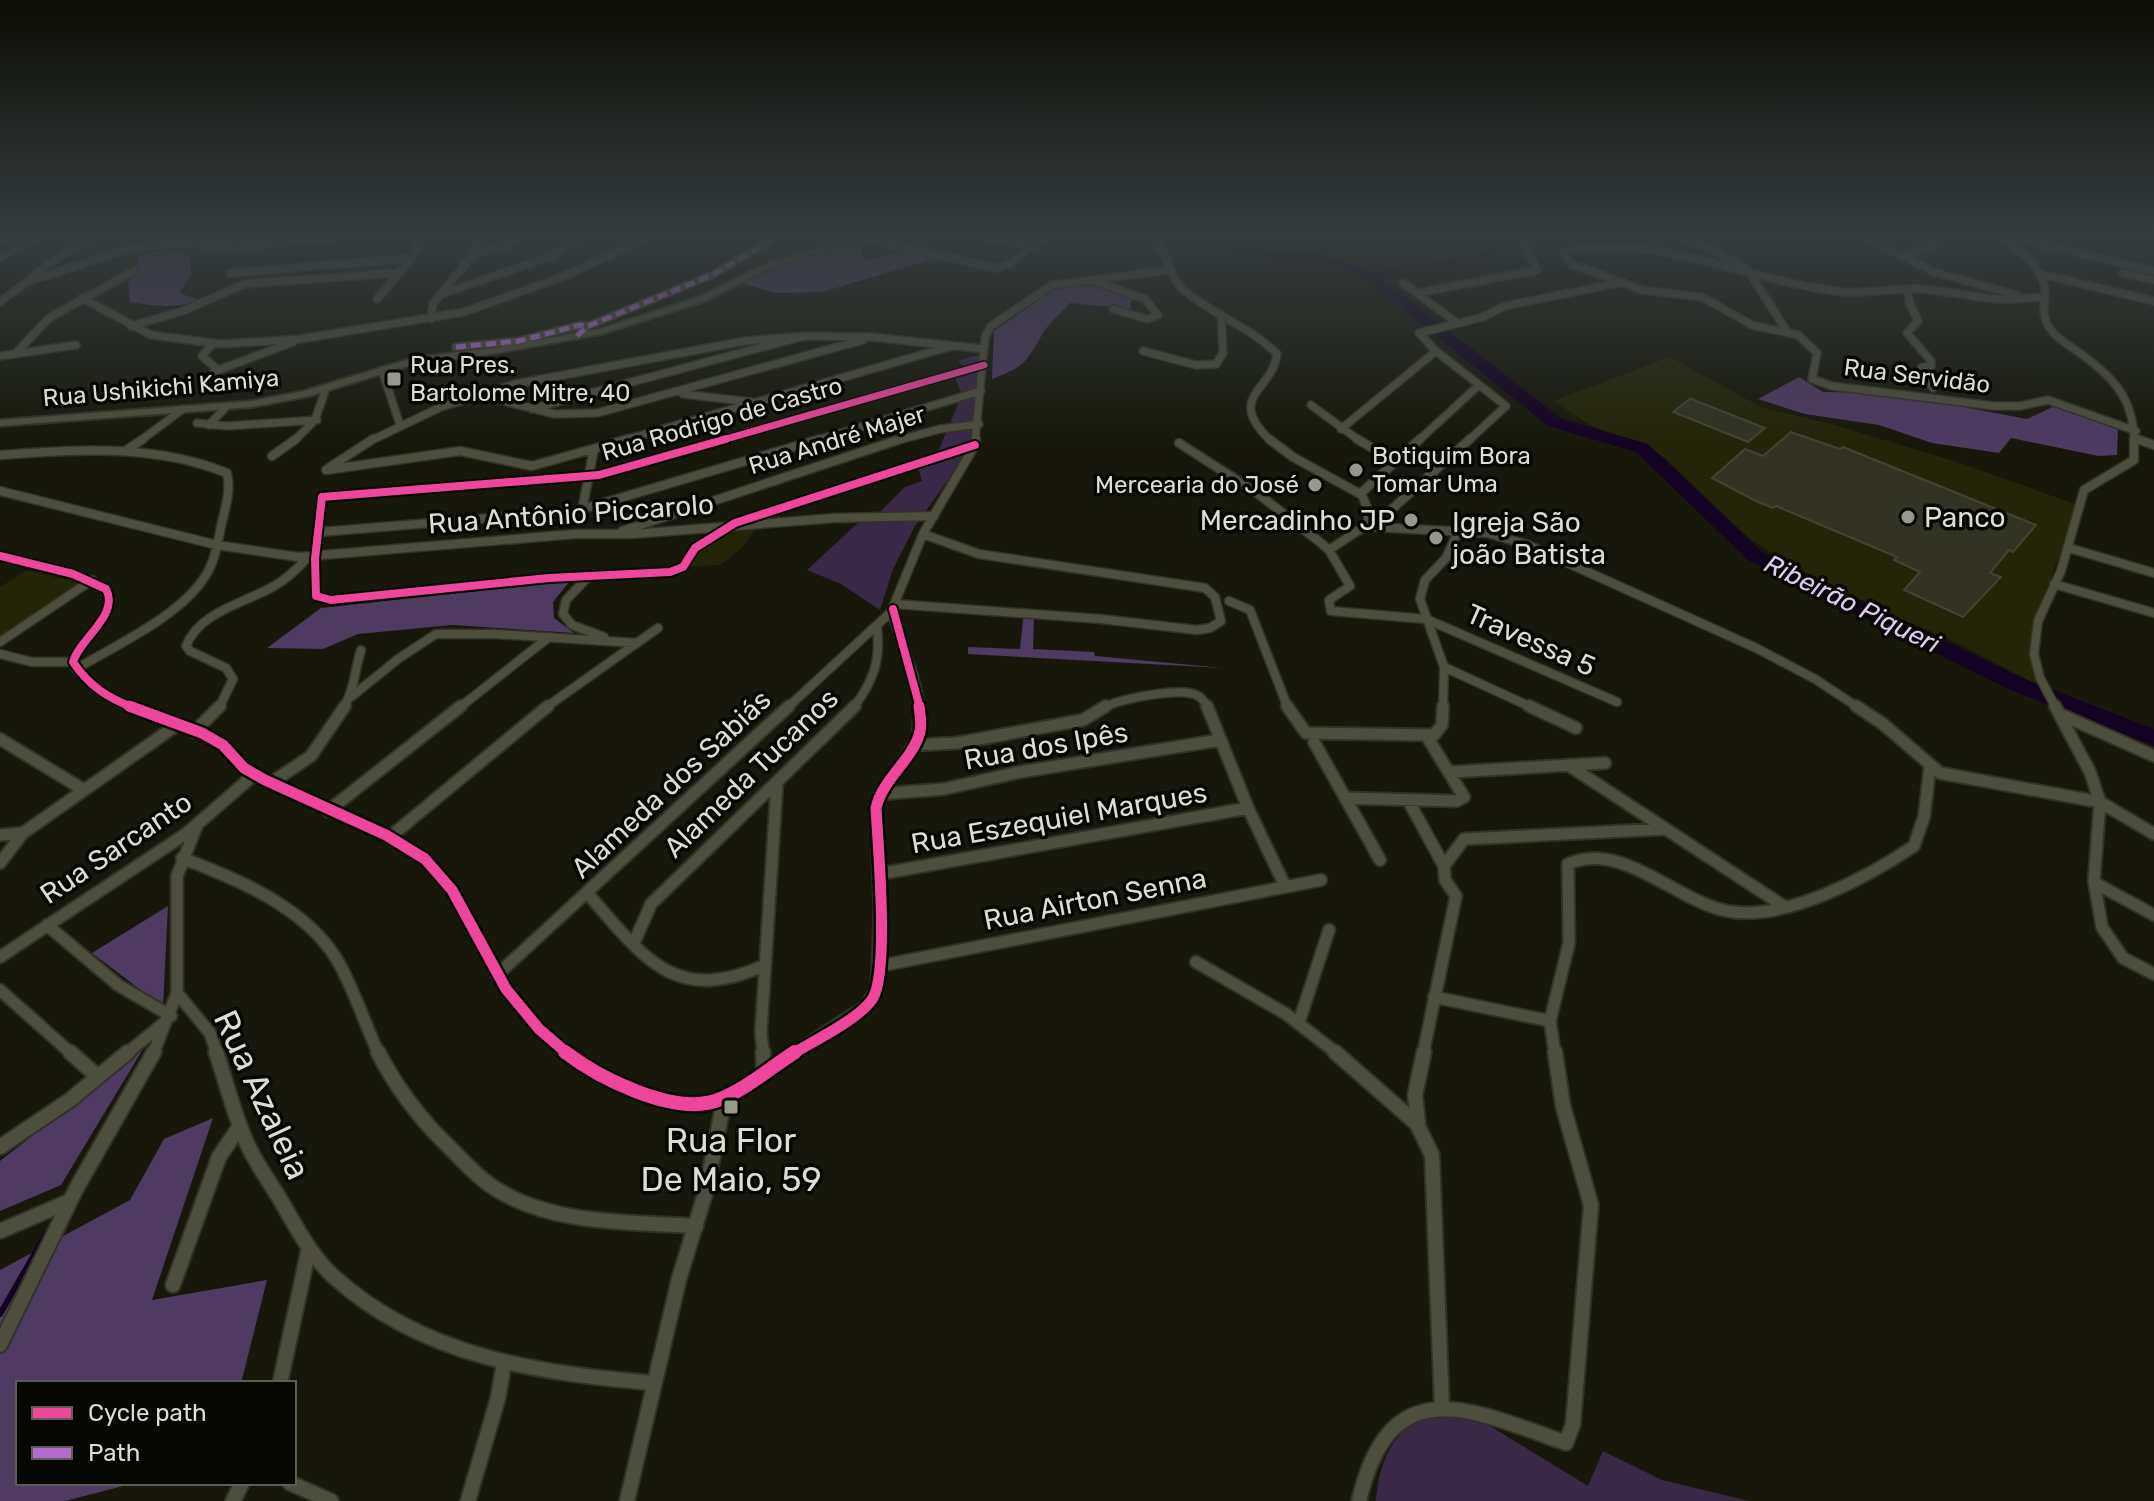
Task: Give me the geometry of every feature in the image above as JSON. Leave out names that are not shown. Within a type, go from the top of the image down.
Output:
[{"type":"main road","name":"Rua Ushikichi Kamiya","points":[[0,423],[225,408],[326,388],[429,358],[577,336],[688,303]]},
{"type":"street","points":[[15,354],[49,318],[74,303]]},
{"type":"street","points":[[91,303],[151,335],[212,344],[300,339],[431,319],[490,303]]},
{"type":"street","points":[[131,326],[201,303]]},
{"type":"street","points":[[431,319],[434,303]]},
{"type":"street","points":[[577,336],[588,326],[644,303]]},
{"type":"street","points":[[952,346],[527,466],[460,451],[326,470],[372,439],[400,425],[528,381],[616,368],[760,337],[871,337],[984,349],[991,326],[1023,303]]},
{"type":"street","points":[[1113,309],[1143,318],[1158,315],[1148,303]]},
{"type":"street","points":[[1204,303],[1264,341],[1277,354],[1276,364],[1259,383],[1252,397],[1250,415],[1257,428],[1316,471],[1360,494],[1368,510],[1370,526]]},
{"type":"street","points":[[1430,303],[1457,323]]},
{"type":"street","points":[[1179,443],[1248,486],[1329,550],[1370,526],[1506,406],[1418,334],[1483,317],[1505,306],[1520,303]]},
{"type":"street","name":"Rua Servidão","points":[[1713,303],[1752,325],[1798,335],[1815,350],[1817,358],[1812,379],[1823,385],[1994,406],[2020,406],[2048,400],[2135,435]]},
{"type":"street","points":[[1772,303],[1786,330]]},
{"type":"street","points":[[1910,303],[1918,321],[1907,333],[1931,361],[1931,366],[1922,367],[1920,371],[1933,388]]},
{"type":"street","points":[[2043,303],[2043,314],[2055,335],[2121,385],[2135,435],[2132,463],[2097,478],[2084,490],[2069,548],[2038,621],[2034,643],[2036,666],[2090,772],[2100,802],[2095,883],[2102,927],[2123,958],[2154,974]]},
{"type":"street","points":[[1143,351],[1196,365],[1216,364],[1223,353],[1221,314]]},
{"type":"street","points":[[456,347],[498,344],[580,325],[588,326]]},
{"type":"street","points":[[531,409],[614,384],[804,336]]},
{"type":"street","points":[[482,395],[554,414],[589,414],[677,393],[871,337]]},
{"type":"street","points":[[212,344],[202,356],[215,370],[300,339]]},
{"type":"street","points":[[0,356],[76,345]]},
{"type":"street","name":"Alameda dos Sabiás","points":[[497,975],[877,628],[893,608],[923,534],[975,445],[984,349]]},
{"type":"street","points":[[1341,429],[1436,351]]},
{"type":"street","name":"Rua Rodrigo de Castro","points":[[320,532],[322,497],[590,475],[651,462],[984,365]]},
{"type":"street","points":[[382,370],[400,425]]},
{"type":"street","points":[[1360,494],[1393,460],[1479,385]]},
{"type":"street","points":[[272,456],[317,420],[325,404],[326,388]]},
{"type":"street","points":[[975,445],[731,525],[695,548],[678,570],[590,575],[331,600],[316,596],[311,557],[320,532],[582,510],[981,391]]},
{"type":"street","points":[[677,393],[755,403]]},
{"type":"street","points":[[1311,405],[1341,429],[1393,460]]},
{"type":"street","points":[[209,425],[225,408]]},
{"type":"street","points":[[127,450],[183,409]]},
{"type":"street","points":[[197,423],[276,425],[317,420]]},
{"type":"street","name":"Rua André Majer","points":[[617,533],[687,507],[898,441],[947,427],[979,424]]},
{"type":"street","points":[[2135,435],[2154,445]]},
{"type":"street","points":[[582,510],[594,449]]},
{"type":"street","points":[[0,455],[127,450],[180,459],[227,473],[230,485],[217,545],[207,574],[189,595],[74,666]]},
{"type":"street","name":"Rua Antônio Piccarolo","points":[[0,491],[217,545],[311,557],[493,540],[934,516]]},
{"type":"street","points":[[1370,526],[1488,533],[1530,546],[1781,661],[1883,724],[1930,767],[1955,777],[2100,802],[2154,834]]},
{"type":"street","points":[[1229,601],[1250,610],[1278,684],[1297,724],[1306,733],[1434,735],[1442,725],[1446,683],[1444,667],[1420,599],[1423,586],[1446,558],[1458,532]]},
{"type":"street","points":[[0,654],[32,662],[74,666],[104,693],[219,741],[240,764],[255,774],[328,811],[416,849],[431,861],[445,880],[497,975],[528,1017],[567,1056],[586,1069],[644,1093],[706,1104],[725,1096],[866,1006],[876,993],[879,874],[876,808],[880,794],[915,745],[921,730],[919,700],[893,608],[1101,618],[1194,629],[1210,629],[1221,621],[1213,591],[1205,588],[979,554],[923,534]]},
{"type":"street","points":[[2069,548],[2154,573]]},
{"type":"street","name":"Travessa 5","points":[[1329,550],[1350,586],[1329,600],[1331,611],[1426,619],[1617,702]]},
{"type":"street","points":[[0,556],[102,585],[111,599],[103,618],[77,648],[74,666]]},
{"type":"street","points":[[194,732],[218,710],[228,696],[233,679],[226,668],[190,651],[186,640],[189,635],[220,613],[283,580],[311,557]]},
{"type":"street","points":[[590,575],[566,600],[563,614],[572,625],[614,641]]},
{"type":"street","points":[[0,642],[92,580]]},
{"type":"street","points":[[2054,584],[2154,613]]},
{"type":"street","points":[[391,836],[549,705],[658,628]]},
{"type":"street","name":"Alameda Tucanos","points":[[634,943],[651,904],[845,718],[865,694],[881,661],[877,628]]},
{"type":"street","points":[[272,782],[311,756],[351,697],[422,642],[444,633],[637,643]]},
{"type":"street","points":[[328,811],[549,637]]},
{"type":"street","points":[[351,697],[351,681],[361,650]]},
{"type":"street","points":[[1444,667],[1576,728]]},
{"type":"street","points":[[915,745],[957,743],[1083,720],[1117,701],[1185,692],[1198,695],[1206,703],[1248,808],[1285,886]]},
{"type":"street","points":[[2062,715],[2154,756]]},
{"type":"street","points":[[0,863],[23,833],[177,725]]},
{"type":"street","points":[[1345,798],[1456,801],[1464,797],[1426,735]]},
{"type":"street","points":[[0,739],[84,790]]},
{"type":"street","name":"Rua dos Ipês","points":[[880,794],[944,789],[1020,772],[1220,740]]},
{"type":"street","points":[[1314,742],[1380,860]]},
{"type":"street","points":[[1451,772],[1605,763]]},
{"type":"street","points":[[1568,765],[1785,907]]},
{"type":"street","points":[[1359,1501],[1363,1476],[1390,1431],[1407,1417],[1442,1407],[1480,1414],[1566,1443],[1573,1424],[1591,1205],[1565,1117],[1550,1021],[1569,943],[1568,864],[1577,858],[1611,860],[1715,909],[1747,914],[1785,907],[1869,874],[1914,846],[1924,817],[1930,767]]},
{"type":"street","name":"Rua Sarcanto","points":[[0,957],[197,825],[255,774]]},
{"type":"street","points":[[764,1071],[761,1055],[765,965],[777,783]]},
{"type":"street","points":[[1408,800],[1444,866],[1445,880],[1456,896],[1415,1095],[1418,1122]]},
{"type":"street","name":"Rua Eszequiel Marques","points":[[879,874],[1248,808]]},
{"type":"street","name":"Rua Azaleia","points":[[197,825],[182,858],[175,901],[177,993],[210,1033],[240,1126],[259,1166],[309,1248],[332,1275],[388,1318],[431,1340],[504,1363],[569,1376],[654,1383]]},
{"type":"street","points":[[1444,866],[1464,839],[1663,829]]},
{"type":"street","points":[[0,835],[23,833]]},
{"type":"street","points":[[182,858],[234,880],[303,920],[319,935],[337,958],[370,1037],[398,1088],[448,1147],[497,1190],[560,1213],[615,1223],[696,1226]]},
{"type":"street","name":"Rua Airton Senna","points":[[879,966],[1321,880]]},
{"type":"street","points":[[2095,883],[2154,915]]},
{"type":"street","points":[[588,894],[634,943],[670,974],[691,982],[732,982],[765,965]]},
{"type":"street","points":[[47,925],[118,985],[170,1017]]},
{"type":"street","points":[[1299,1022],[1329,930]]},
{"type":"street","points":[[1196,962],[1299,1022],[1418,1122],[1432,1155],[1442,1407]]},
{"type":"street","points":[[0,990],[98,1077]]},
{"type":"street","points":[[0,1345],[70,1201],[140,1080],[170,1017],[177,993]]},
{"type":"street","points":[[1434,997],[1550,1021]]},
{"type":"street","points":[[0,1147],[98,1077],[170,1017]]},
{"type":"street","points":[[627,1501],[725,1096]]},
{"type":"street","points":[[173,1285],[219,1157],[240,1126]]},
{"type":"street","points":[[0,1231],[70,1201]]},
{"type":"street","points":[[280,1381],[309,1248]]},
{"type":"street","points":[[468,1501],[498,1398],[504,1363]]},
{"type":"street","points":[[295,1485],[331,1501]]},
{"type":"shaded area","points":[[139,303],[190,303],[173,306]]},
{"type":"shaded area","points":[[1034,303],[1070,303],[1046,329],[1024,362],[992,379],[994,331]]},
{"type":"shaded area","points":[[1070,303],[1131,303],[1131,309]]},
{"type":"shaded area","points":[[979,356],[972,447],[915,526],[893,569],[880,610],[841,584],[807,570],[861,520],[896,515],[879,513],[905,487],[922,481],[918,467],[936,456],[962,395],[954,375],[963,367],[958,361]]},
{"type":"shaded area","points":[[1670,357],[1763,408],[1832,424],[1957,462],[2078,505],[2033,626],[2040,686],[1947,638],[1826,588],[1750,539],[1664,457],[1592,426],[1553,401]]},
{"type":"shaded area","points":[[1799,377],[1823,392],[1889,393],[2027,419],[2057,405],[2118,429],[2117,455],[2098,456],[2011,438],[1999,453],[1932,443],[1879,425],[1805,414],[1758,399]]},
{"type":"shaded area","points":[[756,528],[742,548],[720,565],[692,567],[694,555],[701,545],[720,533]]},
{"type":"shaded area","points":[[27,570],[79,583],[0,636],[0,587]]},
{"type":"shaded area","points":[[570,581],[553,602],[554,618],[574,633],[452,625],[358,634],[323,649],[267,648],[321,608]]},
{"type":"shaded area","points":[[1023,619],[1034,619],[1033,649],[1094,652],[1095,656],[1223,668],[968,654],[968,647],[1020,649]]},
{"type":"shaded area","points":[[168,906],[163,1007],[92,953]]},
{"type":"shaded area","points":[[143,1049],[61,1185],[0,1211],[0,1161]]},
{"type":"shaded area","points":[[213,1118],[152,1300],[267,1280],[242,1381],[16,1381],[16,1485],[127,1485],[65,1501],[0,1501],[0,1270],[130,1200],[164,1139]]},
{"type":"shaded area","points":[[1458,1416],[1490,1426],[1588,1486],[1603,1451],[1662,1480],[1749,1501],[1376,1501],[1383,1463],[1404,1431],[1426,1418]]},
{"type":"building","points":[[1691,398],[1765,428],[1748,442],[1673,412]]},
{"type":"building","name":"Panco","points":[[1791,432],[1840,449],[1843,447],[2036,525],[1990,573],[2001,577],[1963,617],[1904,590],[1920,572],[1894,560],[1897,557],[1776,506],[1773,508],[1758,502],[1712,478],[1745,449],[1763,456]]},
{"type":"waterway","name":"Ribeirão Piqueri","points":[[1404,303],[1554,422],[1642,448],[1755,556],[2014,683],[2154,738]]},
{"type":"waterway","points":[[0,1314],[45,1236]]},
{"type":"marked path","points":[[577,336],[588,326],[644,303]]},
{"type":"marked path","points":[[456,347],[519,341],[580,325],[588,326]]},
{"type":"cycle path","points":[[975,445],[735,523],[695,548],[683,567],[670,572],[549,578],[331,600],[316,596],[315,559],[322,497],[599,475],[984,365]]},
{"type":"cycle path","points":[[0,556],[73,574],[106,589],[110,599],[107,610],[81,644],[73,662],[84,678],[99,691],[118,702],[202,733],[223,745],[244,768],[265,780],[407,846],[425,859],[452,890],[506,989],[558,1047],[578,1062],[623,1086],[689,1103],[706,1103],[733,1093],[866,1006],[877,988],[880,878],[876,808],[880,792],[911,751],[921,730],[919,700],[893,609]]},
{"type":"place","name":"Rua Pres. Bartolome Mitre, 40","points":[[394,379]]},
{"type":"place","name":"Botiquim Bora Tomar Uma","points":[[1356,470]]},
{"type":"place","name":"Mercearia do José","points":[[1315,485]]},
{"type":"place","name":"Panco","points":[[1908,517]]},
{"type":"place","name":"Mercadinho JP","points":[[1411,520]]},
{"type":"place","name":"Igreja São joão Batista","points":[[1436,538]]},
{"type":"place","name":"Rua Flor De Maio, 59","points":[[731,1107]]}]
